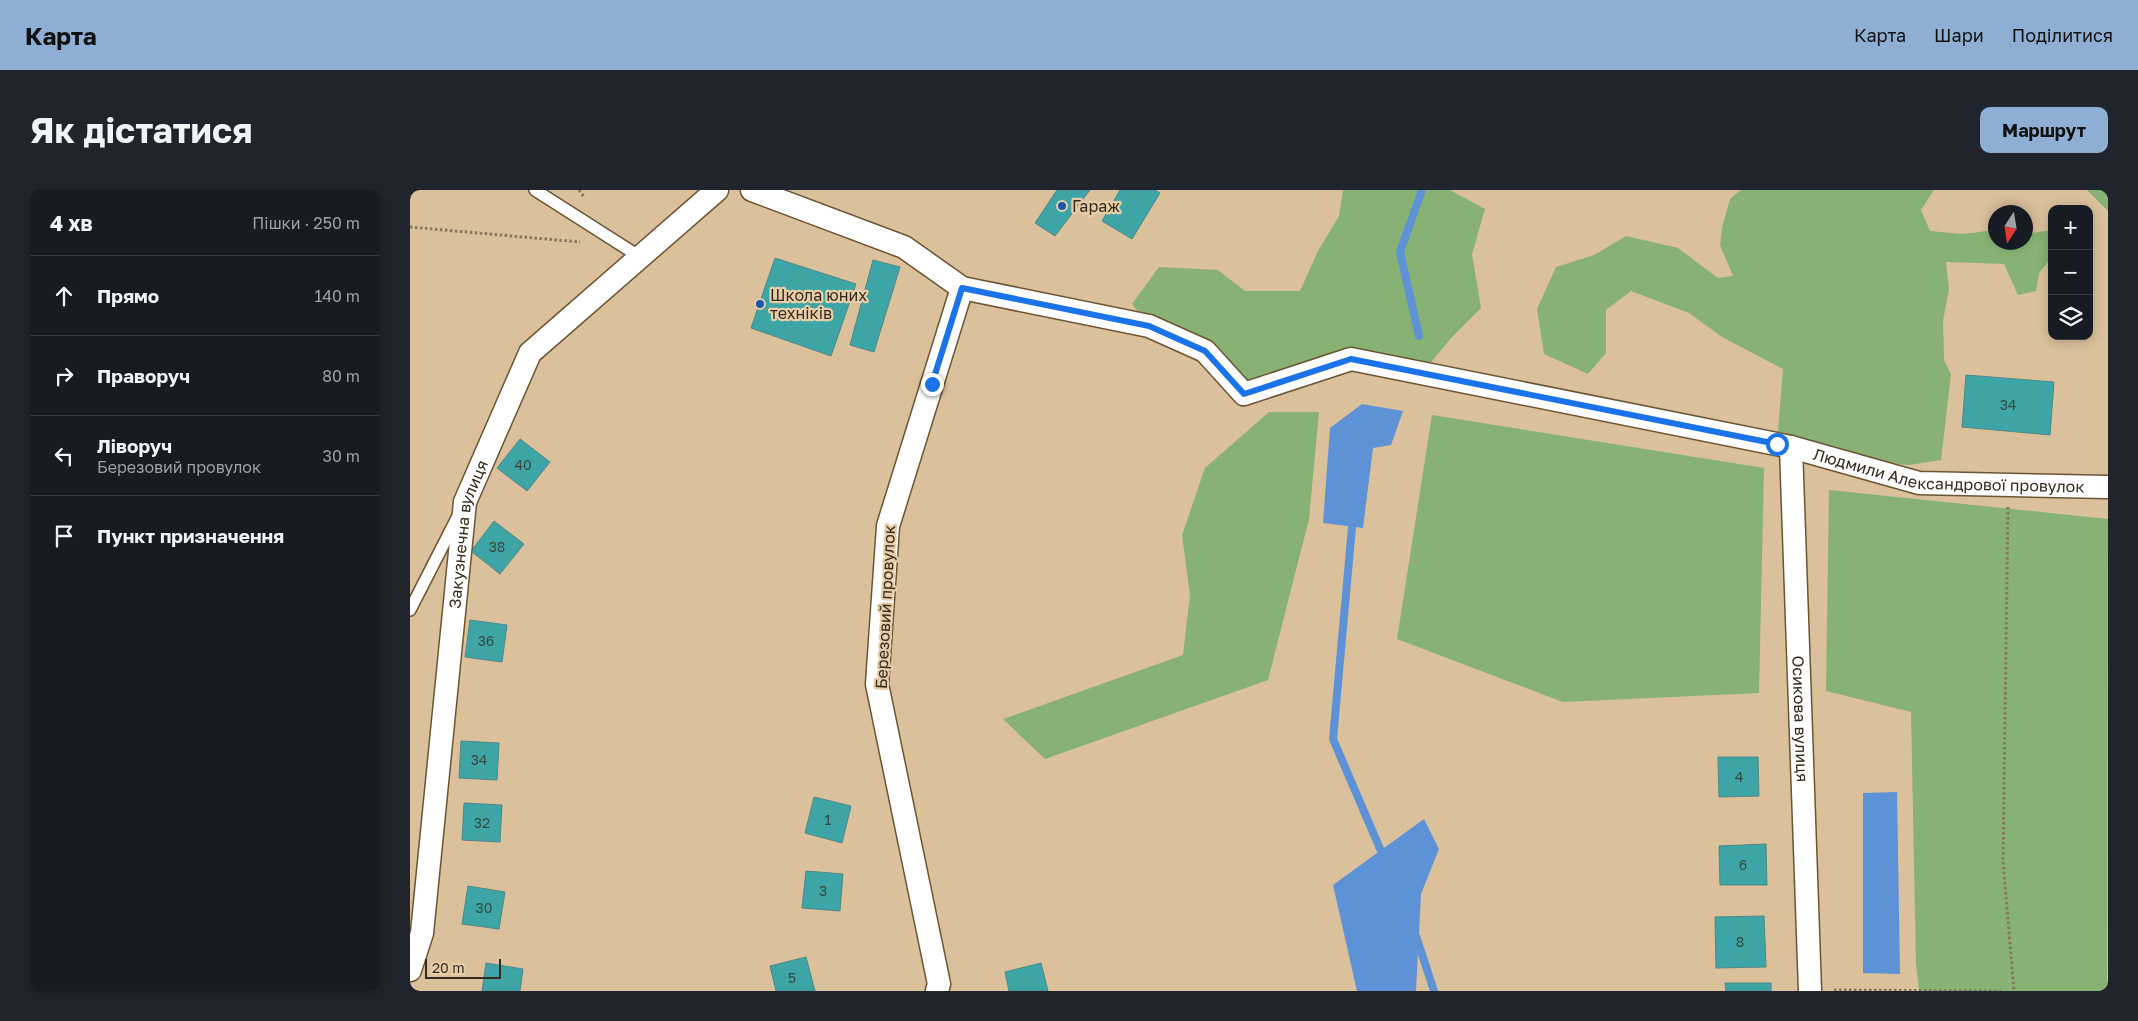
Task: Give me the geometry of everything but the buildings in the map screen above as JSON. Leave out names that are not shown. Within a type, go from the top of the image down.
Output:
[{"type":"street","name":"Закузнечна вулиця","points":[[410,970],[422,933],[465,502],[530,353],[717,190]]},
{"type":"street","points":[[752,190],[904,247],[962,288]]},
{"type":"street","name":"Людмили Александрової провулок","points":[[962,288],[1149,326],[1205,351],[1244,394],[1351,359],[1791,447],[1919,483],[2108,487]]},
{"type":"street","name":"Березовий провулок","points":[[937,991],[938,984],[877,684],[888,526],[962,288]]},
{"type":"street","name":"Осикова вулиця","points":[[1791,447],[1810,990]]},
{"type":"lane","points":[[535,190],[618,245],[640,257]]},
{"type":"lane","points":[[410,610],[465,502]]},
{"type":"path","points":[[410,227],[618,245]]},
{"type":"path","points":[[2008,485],[2003,861],[2014,991]]},
{"type":"path","points":[[1810,990],[2001,991]]},
{"type":"green space","points":[[1343,190],[1450,190],[1485,209],[1472,254],[1481,308],[1452,337],[1422,373],[1351,359],[1244,394],[1205,351],[1149,326],[1132,304],[1159,267],[1218,270],[1245,291],[1300,291],[1318,251],[1339,216]]},
{"type":"green space","points":[[1741,190],[1934,190],[1921,210],[1930,231],[1963,234],[1988,231],[1988,250],[2033,250],[2033,233],[2048,231],[2048,262],[2039,273],[2036,291],[2018,295],[2004,264],[1946,262],[1949,289],[1943,321],[1944,360],[1951,374],[1941,460],[1909,465],[1820,455],[1777,444],[1783,369],[1722,337],[1689,313],[1631,291],[1606,310],[1606,353],[1588,374],[1544,354],[1537,309],[1556,267],[1594,255],[1626,236],[1678,248],[1718,278],[1733,276],[1720,245],[1722,228],[1730,199]]},
{"type":"green space","points":[[2087,190],[2108,190],[2108,211]]},
{"type":"green space","points":[[1269,412],[1319,412],[1309,519],[1268,680],[1045,759],[1003,719],[1183,655],[1190,595],[1182,535],[1205,468]]},
{"type":"green space","points":[[1432,415],[1764,468],[1759,693],[1563,702],[1397,639]]},
{"type":"green space","points":[[1829,490],[2108,519],[2107,991],[1919,991],[1916,964],[1911,712],[1826,691]]},
{"type":"water","points":[[1362,404],[1403,411],[1391,445],[1373,448],[1363,528],[1323,523],[1330,428]]},
{"type":"water","points":[[1897,792],[1900,974],[1863,973],[1863,793]]},
{"type":"water","points":[[1424,819],[1439,849],[1421,894],[1416,991],[1357,991],[1333,885]]},
{"type":"waterway","points":[[1419,336],[1400,252],[1422,190]]},
{"type":"waterway","points":[[1353,516],[1333,739],[1384,858]]},
{"type":"waterway","points":[[1416,936],[1434,991]]},
{"type":"place","name":"Гараж","points":[[1062,206]]},
{"type":"place","name":"Школа юних техніків","points":[[760,304]]},
{"type":"route","points":[[932,384],[962,288],[1149,326],[1205,351],[1244,394],[1351,359],[1777,444]]}]
